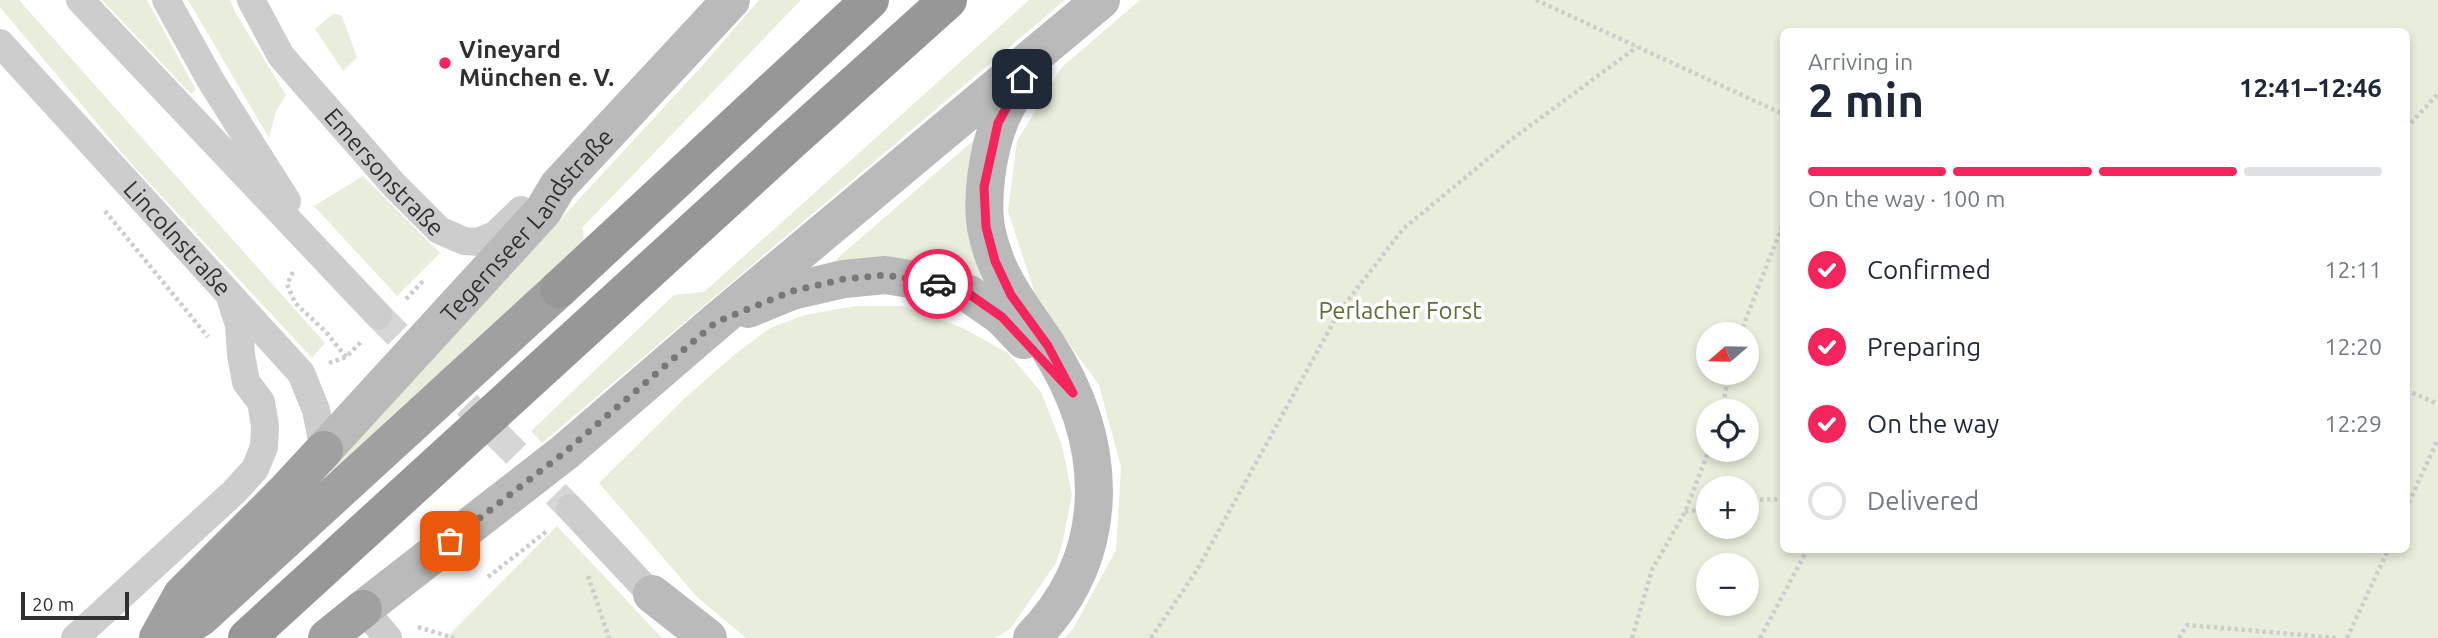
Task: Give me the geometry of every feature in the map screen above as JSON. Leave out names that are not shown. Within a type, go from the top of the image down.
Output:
[{"type":"highway","points":[[169,638],[201,617],[870,0]]},
{"type":"highway","points":[[247,638],[948,0]]},
{"type":"highway","points":[[158,638],[183,595],[324,450]]},
{"type":"highway","points":[[327,638],[363,609]]},
{"type":"main road","name":"Tegernseer Landstraße","points":[[324,450],[542,211],[558,186],[731,0]]},
{"type":"main road","points":[[363,609],[565,452],[1101,0]]},
{"type":"main road","points":[[1032,638],[1064,601],[1083,559],[1092,528],[1095,484],[1088,436],[1073,393],[1048,346],[1011,295],[995,261],[986,227],[984,187],[998,123],[1033,57]]},
{"type":"main road","points":[[716,322],[792,291],[844,279],[886,275],[935,283],[969,294],[1002,317],[1073,393]]},
{"type":"main road","points":[[652,594],[708,638]]},
{"type":"street","points":[[80,0],[379,315]]},
{"type":"street","points":[[166,0],[211,80],[320,253]]},
{"type":"street","name":"Emersonstraße","points":[[251,0],[281,56],[396,186],[439,230],[464,241],[478,242],[495,235],[534,197],[558,186]]},
{"type":"street","name":"Lincolnstraße","points":[[0,43],[301,373],[316,410],[324,450]]},
{"type":"street","points":[[75,638],[224,501],[255,468],[264,447],[265,426],[261,402],[246,382],[239,325],[231,297]]},
{"type":"street","points":[[561,517],[652,594],[690,638]]},
{"type":"street","points":[[363,609],[388,638]]},
{"type":"path","points":[[1536,0],[1780,113]]},
{"type":"path","points":[[1151,638],[1197,570],[1339,312],[1403,229],[1512,139],[1637,47]]},
{"type":"path","points":[[2410,124],[2438,94]]},
{"type":"path","points":[[104,209],[209,339]]},
{"type":"path","points":[[1745,322],[1780,233]]},
{"type":"path","points":[[302,281],[293,271],[287,284],[295,303],[326,332],[346,357]]},
{"type":"path","points":[[2410,392],[2438,404]]},
{"type":"path","points":[[2410,500],[2438,439]]},
{"type":"path","points":[[1632,638],[1652,570],[1685,512],[1704,462]]},
{"type":"path","points":[[1759,500],[1780,499]]},
{"type":"path","points":[[1685,512],[1696,510]]},
{"type":"path","points":[[488,577],[561,517]]},
{"type":"path","points":[[1760,638],[1805,553]]},
{"type":"path","points":[[2347,638],[2387,553]]},
{"type":"path","points":[[2179,638],[2187,625],[2338,638]]},
{"type":"green space","points":[[0,0],[19,0],[325,343],[312,358],[127,159],[0,7]]},
{"type":"green space","points":[[102,0],[147,0],[196,90],[191,94]]},
{"type":"green space","points":[[188,0],[230,0],[286,95],[276,111],[269,138]]},
{"type":"green space","points":[[759,0],[801,0],[583,227],[584,247],[334,473],[330,469],[701,67]]},
{"type":"green space","points":[[1029,0],[1065,0],[542,443],[531,431],[674,295],[704,292]]},
{"type":"green space","name":"Perlacher Forst","points":[[1140,0],[2438,0],[2438,638],[1064,638],[1073,629],[1116,550],[1121,467],[1099,385],[1037,300],[1008,211],[1017,141],[1062,67]]},
{"type":"green space","points":[[334,13],[342,16],[357,57],[343,71],[315,29]]},
{"type":"green space","points":[[974,140],[992,289],[957,270],[907,262],[832,263]]},
{"type":"green space","points":[[363,176],[440,253],[397,296],[314,206]]},
{"type":"green space","points":[[855,306],[903,306],[963,328],[1008,353],[1041,392],[1062,445],[1072,494],[1056,563],[1010,629],[996,638],[746,638],[696,596],[599,483],[685,398],[770,328],[805,315]]},
{"type":"green space","points":[[557,526],[662,638],[446,638]]},
{"type":"tunnel","points":[[378,315],[570,508]]},
{"type":"way so far","points":[[450,541],[565,452],[716,322],[792,291],[844,279],[886,275],[938,284]]},
{"type":"place","name":"Vineyard München e. V.","points":[[445,63]]},
{"type":"route","points":[[938,284],[969,294],[1002,317],[1073,393],[1048,346],[1011,295],[995,261],[986,227],[984,187],[998,123],[1022,79]]}]
